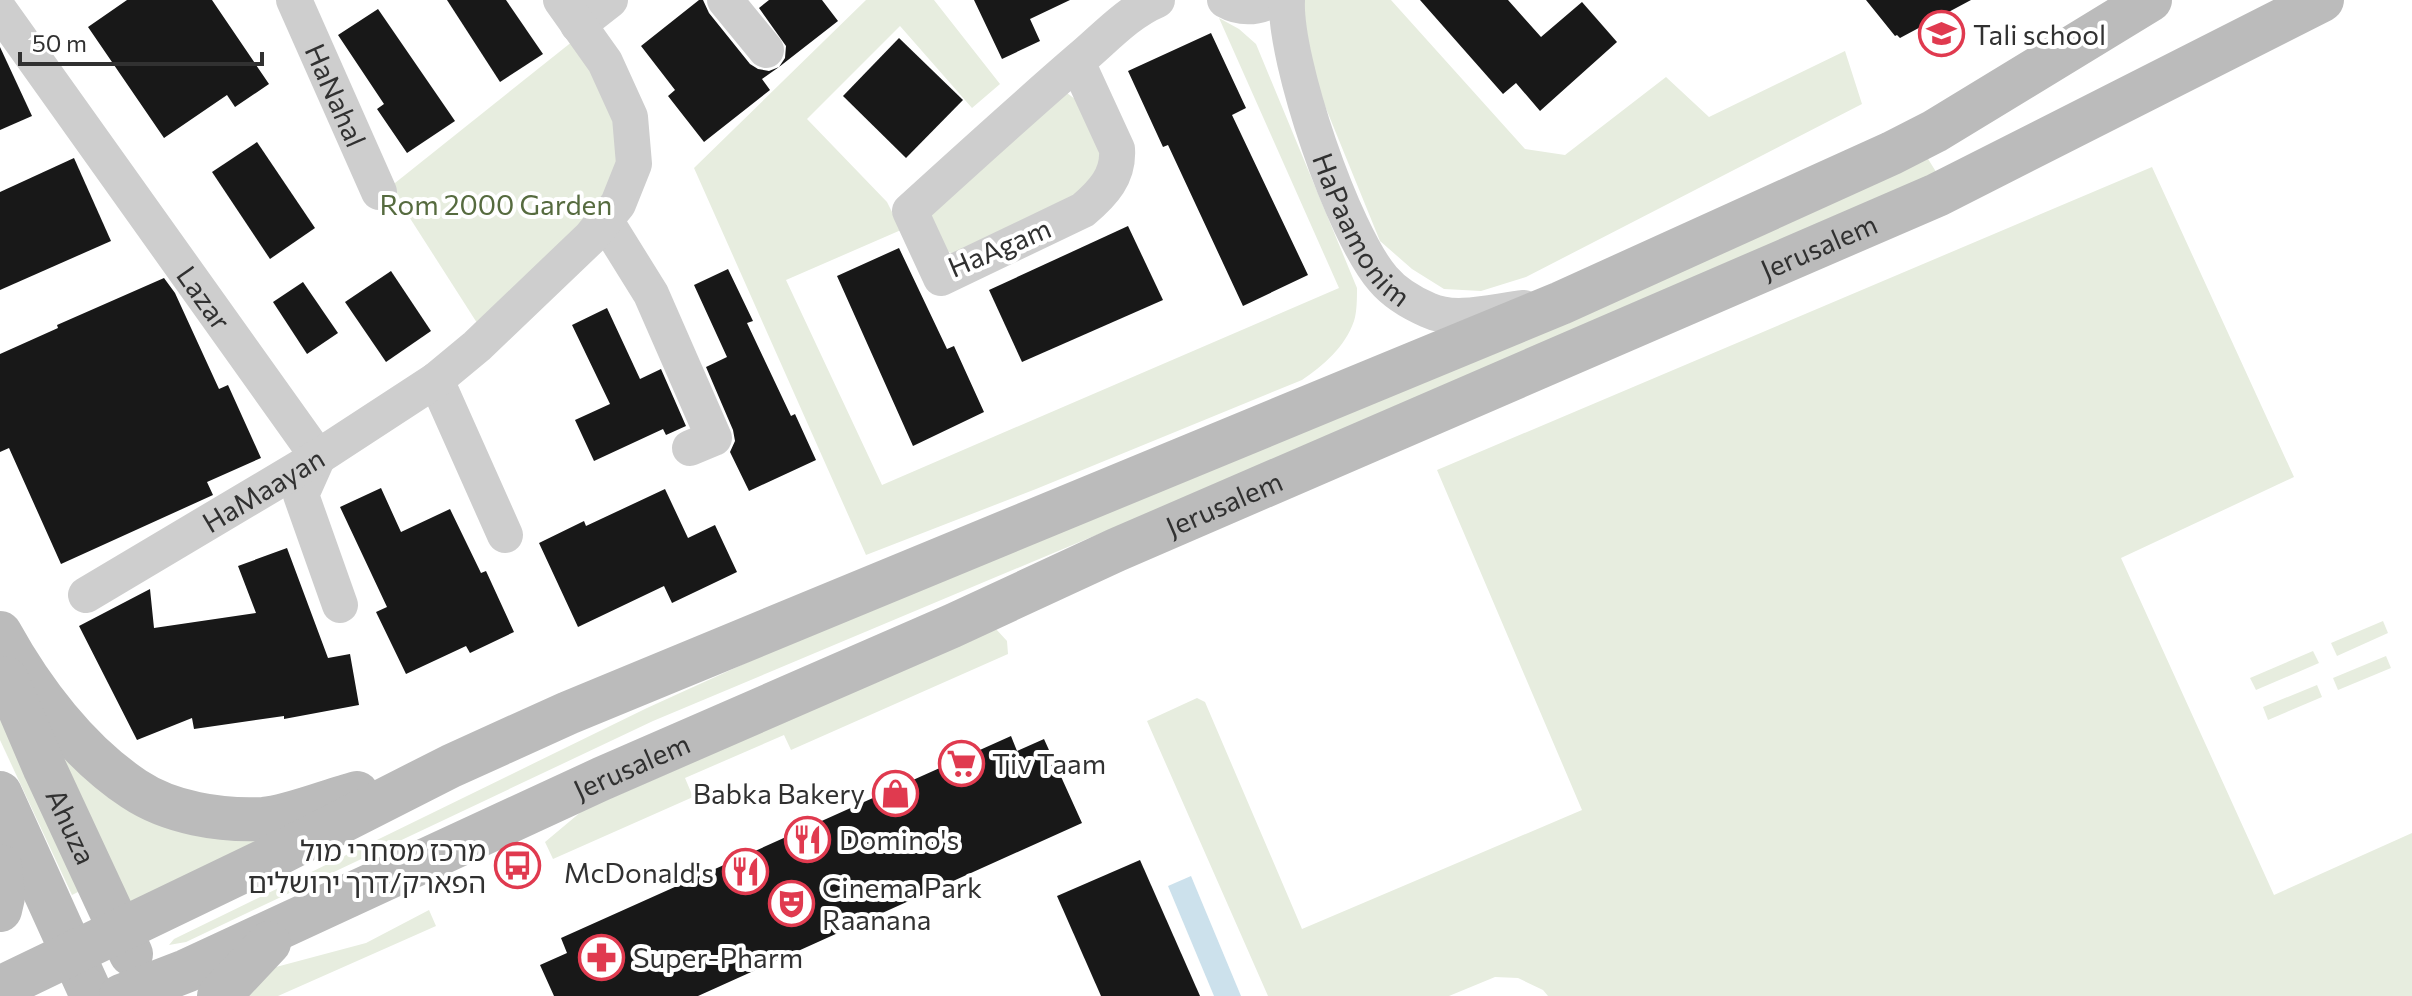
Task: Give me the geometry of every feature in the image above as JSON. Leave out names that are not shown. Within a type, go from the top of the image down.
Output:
[{"type":"main road","name":"Jerusalem","points":[[0,988],[241,873],[451,766],[568,713],[1561,303],[1935,131],[2150,0]]},
{"type":"main road","name":"Jerusalem","points":[[133,991],[186,971],[601,779],[952,626],[1116,550],[1937,195],[2322,0]]},
{"type":"main road","points":[[0,633],[50,708],[111,772],[136,791],[186,811],[218,818],[265,819],[451,766]]},
{"type":"main road","name":"Ahuza","points":[[0,663],[45,769],[120,929],[133,991]]},
{"type":"main road","name":"Ahuza","points":[[0,793],[92,996]]},
{"type":"main road","points":[[0,866],[3,897],[0,910]]},
{"type":"main road","points":[[219,996],[287,924]]},
{"type":"street","name":"HaNahal","points":[[294,0],[379,192]]},
{"type":"street","name":"HaMaayan","points":[[86,595],[318,457],[436,380],[591,237],[618,204],[634,164],[630,117],[605,62],[570,12],[610,0]]},
{"type":"street","points":[[725,0],[766,50]]},
{"type":"street","name":"HaAgam","points":[[1077,62],[1117,149],[1118,164],[1111,180],[1099,197],[1083,210],[941,278],[910,211],[1077,62],[1143,6],[1157,0]]},
{"type":"street","points":[[1225,0],[1242,7],[1255,7],[1272,0]]},
{"type":"street","name":"HaPaamonim","points":[[1287,0],[1290,43],[1325,160],[1359,242],[1383,280],[1430,312],[1475,314],[1561,303]]},
{"type":"street","name":"Lazar","points":[[0,11],[318,457]]},
{"type":"street","points":[[605,220],[651,294],[714,438],[690,448]]},
{"type":"street","points":[[436,380],[505,535]]},
{"type":"street","points":[[318,457],[301,495],[340,605]]},
{"type":"green space","points":[[866,0],[934,0],[1000,84],[972,108],[900,26],[807,119],[887,202],[901,230],[786,280],[882,485],[1339,288],[1219,18],[1239,29],[1256,44],[1357,288],[1355,317],[1345,339],[1325,362],[1302,380],[866,555],[694,168]]},
{"type":"green space","points":[[1304,0],[1391,0],[1525,149],[1565,155],[1666,77],[1709,117],[1845,51],[1862,104],[1526,277],[1481,291],[1444,289],[1412,269],[1380,241],[1301,47]]},
{"type":"green space","name":"Rom 2000 Garden","points":[[573,41],[617,115],[623,167],[607,201],[479,326],[390,187]]},
{"type":"green space","points":[[1067,93],[1075,99],[1101,155],[1097,185],[959,255],[944,249],[936,238],[929,208]]},
{"type":"green space","points":[[1925,154],[1938,175],[1418,400],[653,721],[186,942],[169,945],[174,939],[647,708],[781,647]]},
{"type":"green space","points":[[2152,167],[2294,477],[2121,558],[2274,895],[2412,833],[2412,996],[1548,996],[1543,990],[1518,978],[1495,977],[1449,996],[1268,996],[1147,721],[1197,698],[1205,702],[1302,929],[1582,810],[1437,470]]},
{"type":"green space","points":[[2383,621],[2388,633],[2337,656],[2331,643]]},
{"type":"green space","points":[[996,629],[1007,641],[1008,654],[791,750],[784,735],[685,778],[693,797],[553,859],[545,842],[582,811]]},
{"type":"green space","points":[[2313,651],[2319,663],[2256,690],[2250,678]]},
{"type":"green space","points":[[2386,656],[2391,668],[2338,690],[2333,678]]},
{"type":"green space","points":[[2317,685],[2322,697],[2268,720],[2263,707]]},
{"type":"green space","points":[[0,693],[88,887],[72,895],[0,740]]},
{"type":"green space","points":[[45,719],[83,762],[297,827],[131,905]]},
{"type":"green space","points":[[429,910],[436,926],[278,996],[244,996],[276,967],[366,943]]},
{"type":"water","points":[[1191,876],[1241,996],[1214,996],[1168,886]]},
{"type":"building","points":[[127,0],[212,0],[269,84],[235,107],[227,95],[164,138],[88,27]]},
{"type":"building","points":[[447,0],[506,0],[543,54],[500,82]]},
{"type":"building","points":[[703,0],[709,13],[750,64],[769,71],[779,67],[762,79],[770,90],[704,142],[668,96],[675,90],[641,46]]},
{"type":"building","points":[[769,0],[822,0],[838,21],[779,67],[785,58],[786,46],[759,8]]},
{"type":"building","points":[[974,0],[1070,0],[1030,19],[1040,41],[1002,59]]},
{"type":"building","points":[[1420,0],[1508,0],[1541,37],[1582,2],[1617,42],[1540,111],[1516,83],[1503,94]]},
{"type":"building","points":[[1866,0],[1971,0],[1900,38]]},
{"type":"building","points":[[378,9],[455,121],[407,153],[377,109],[384,104],[338,35]]},
{"type":"building","points":[[1211,33],[1246,108],[1232,115],[1308,275],[1243,306],[1168,145],[1163,147],[1128,71]]},
{"type":"building","points":[[899,38],[963,100],[906,158],[843,96]]},
{"type":"building","points":[[0,47],[32,116],[0,130]]},
{"type":"building","points":[[257,142],[315,228],[270,259],[212,172]]},
{"type":"building","points":[[74,158],[111,241],[0,290],[0,192]]},
{"type":"building","points":[[1128,226],[1163,300],[1022,362],[989,290]]},
{"type":"building","points":[[899,248],[947,349],[954,346],[984,412],[913,446],[837,276]]},
{"type":"building","points":[[728,269],[753,321],[747,323],[791,416],[795,414],[816,460],[749,491],[730,452],[735,441],[733,430],[706,367],[727,357],[694,285]]},
{"type":"building","points":[[391,271],[431,331],[386,362],[345,302]]},
{"type":"building","points":[[164,278],[175,293],[219,389],[228,385],[261,458],[207,482],[213,495],[61,564],[9,448],[0,452],[0,354]]},
{"type":"building","points":[[303,282],[338,333],[307,354],[273,302]]},
{"type":"building","points":[[607,308],[640,379],[661,369],[686,426],[666,435],[663,429],[594,461],[575,420],[610,404],[572,325]]},
{"type":"building","points":[[381,488],[401,532],[450,509],[481,573],[486,571],[514,632],[470,653],[466,646],[406,674],[376,612],[387,607],[340,507]]},
{"type":"building","points":[[665,489],[688,538],[715,525],[737,572],[672,603],[664,586],[578,627],[539,543],[584,521],[586,526]]},
{"type":"building","points":[[287,548],[328,658],[350,654],[359,705],[284,719],[284,716],[194,729],[192,718],[137,740],[79,626],[150,589],[154,628],[256,613],[238,566]]},
{"type":"building","points":[[1011,736],[1017,751],[1044,739],[1082,823],[698,996],[554,996],[540,965],[567,953],[561,938]]},
{"type":"building","points":[[1140,860],[1200,996],[1101,996],[1057,896]]},
{"type":"place","name":"Tali school","points":[[1942,34]]},
{"type":"place","name":"Tiv Taam","points":[[961,763]]},
{"type":"place","name":"Babka Bakery","points":[[896,793]]},
{"type":"place","name":"Domino's","points":[[808,839]]},
{"type":"place","name":"מרכז מסחרי מול הפארק/דרך ירושלים","points":[[517,866]]},
{"type":"place","name":"McDonald's","points":[[745,872]]},
{"type":"place","name":"Cinema Park Raanana","points":[[791,903]]},
{"type":"place","name":"Super-Pharm","points":[[602,957]]}]
